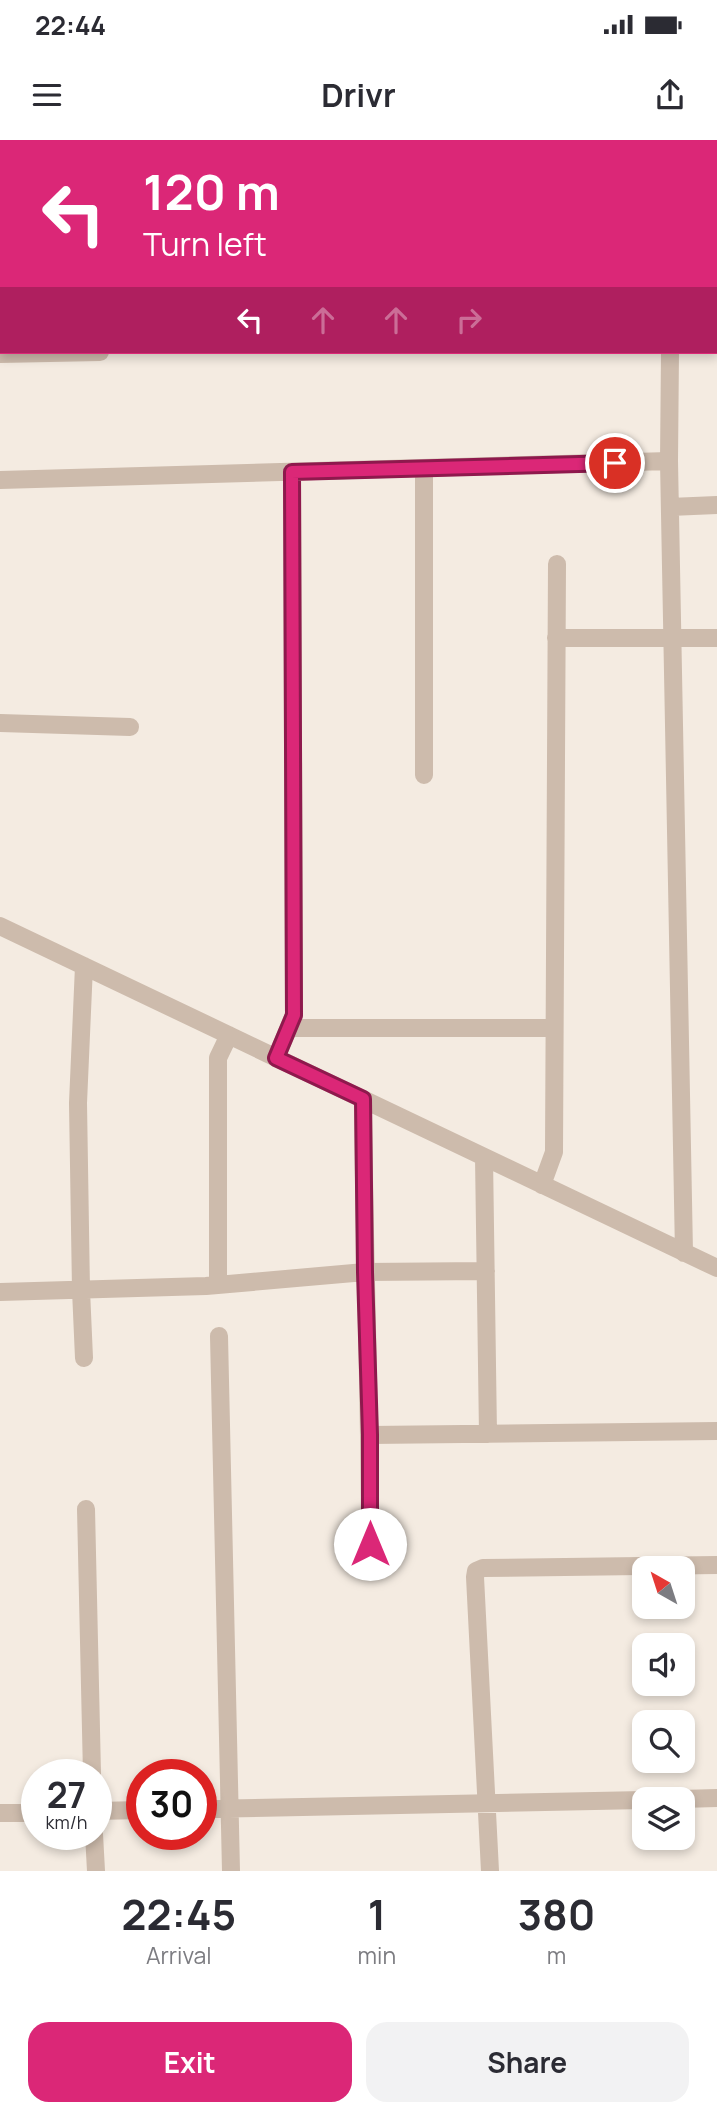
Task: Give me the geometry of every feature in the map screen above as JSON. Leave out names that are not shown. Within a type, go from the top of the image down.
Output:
[{"type":"street","points":[[670,354],[669,461],[684,1253]]},
{"type":"street","points":[[0,480],[669,461]]},
{"type":"street","points":[[424,468],[424,775]]},
{"type":"street","points":[[276,1058],[294,1015],[292,472]]},
{"type":"street","points":[[670,507],[717,505]]},
{"type":"street","points":[[542,1185],[554,1152],[556,564]]},
{"type":"street","points":[[556,638],[717,638]]},
{"type":"street","points":[[0,723],[130,727]]},
{"type":"street","points":[[0,926],[717,1268]]},
{"type":"street","points":[[84,966],[78,1102],[80,1290],[84,1358]]},
{"type":"street","points":[[290,1028],[554,1028]]},
{"type":"street","points":[[218,1284],[218,1058],[229,1035]]},
{"type":"street","points":[[363,1099],[370,1544]]},
{"type":"street","points":[[484,1157],[488,1434]]},
{"type":"street","points":[[0,1292],[218,1284],[365,1272],[486,1271]]},
{"type":"street","points":[[219,1336],[231,1871]]},
{"type":"street","points":[[370,1435],[717,1431]]},
{"type":"street","points":[[86,1509],[92,1759]]},
{"type":"street","points":[[490,1871],[475,1577],[477,1571],[483,1568],[717,1565]]},
{"type":"street","points":[[695,1799],[717,1798]]},
{"type":"street","points":[[217,1808],[632,1800]]},
{"type":"street","points":[[0,1813],[21,1812]]},
{"type":"street","points":[[95,1850],[96,1871]]},
{"type":"route","points":[[370,1544],[363,1099],[276,1058],[294,1015],[292,472],[615,463]]}]
